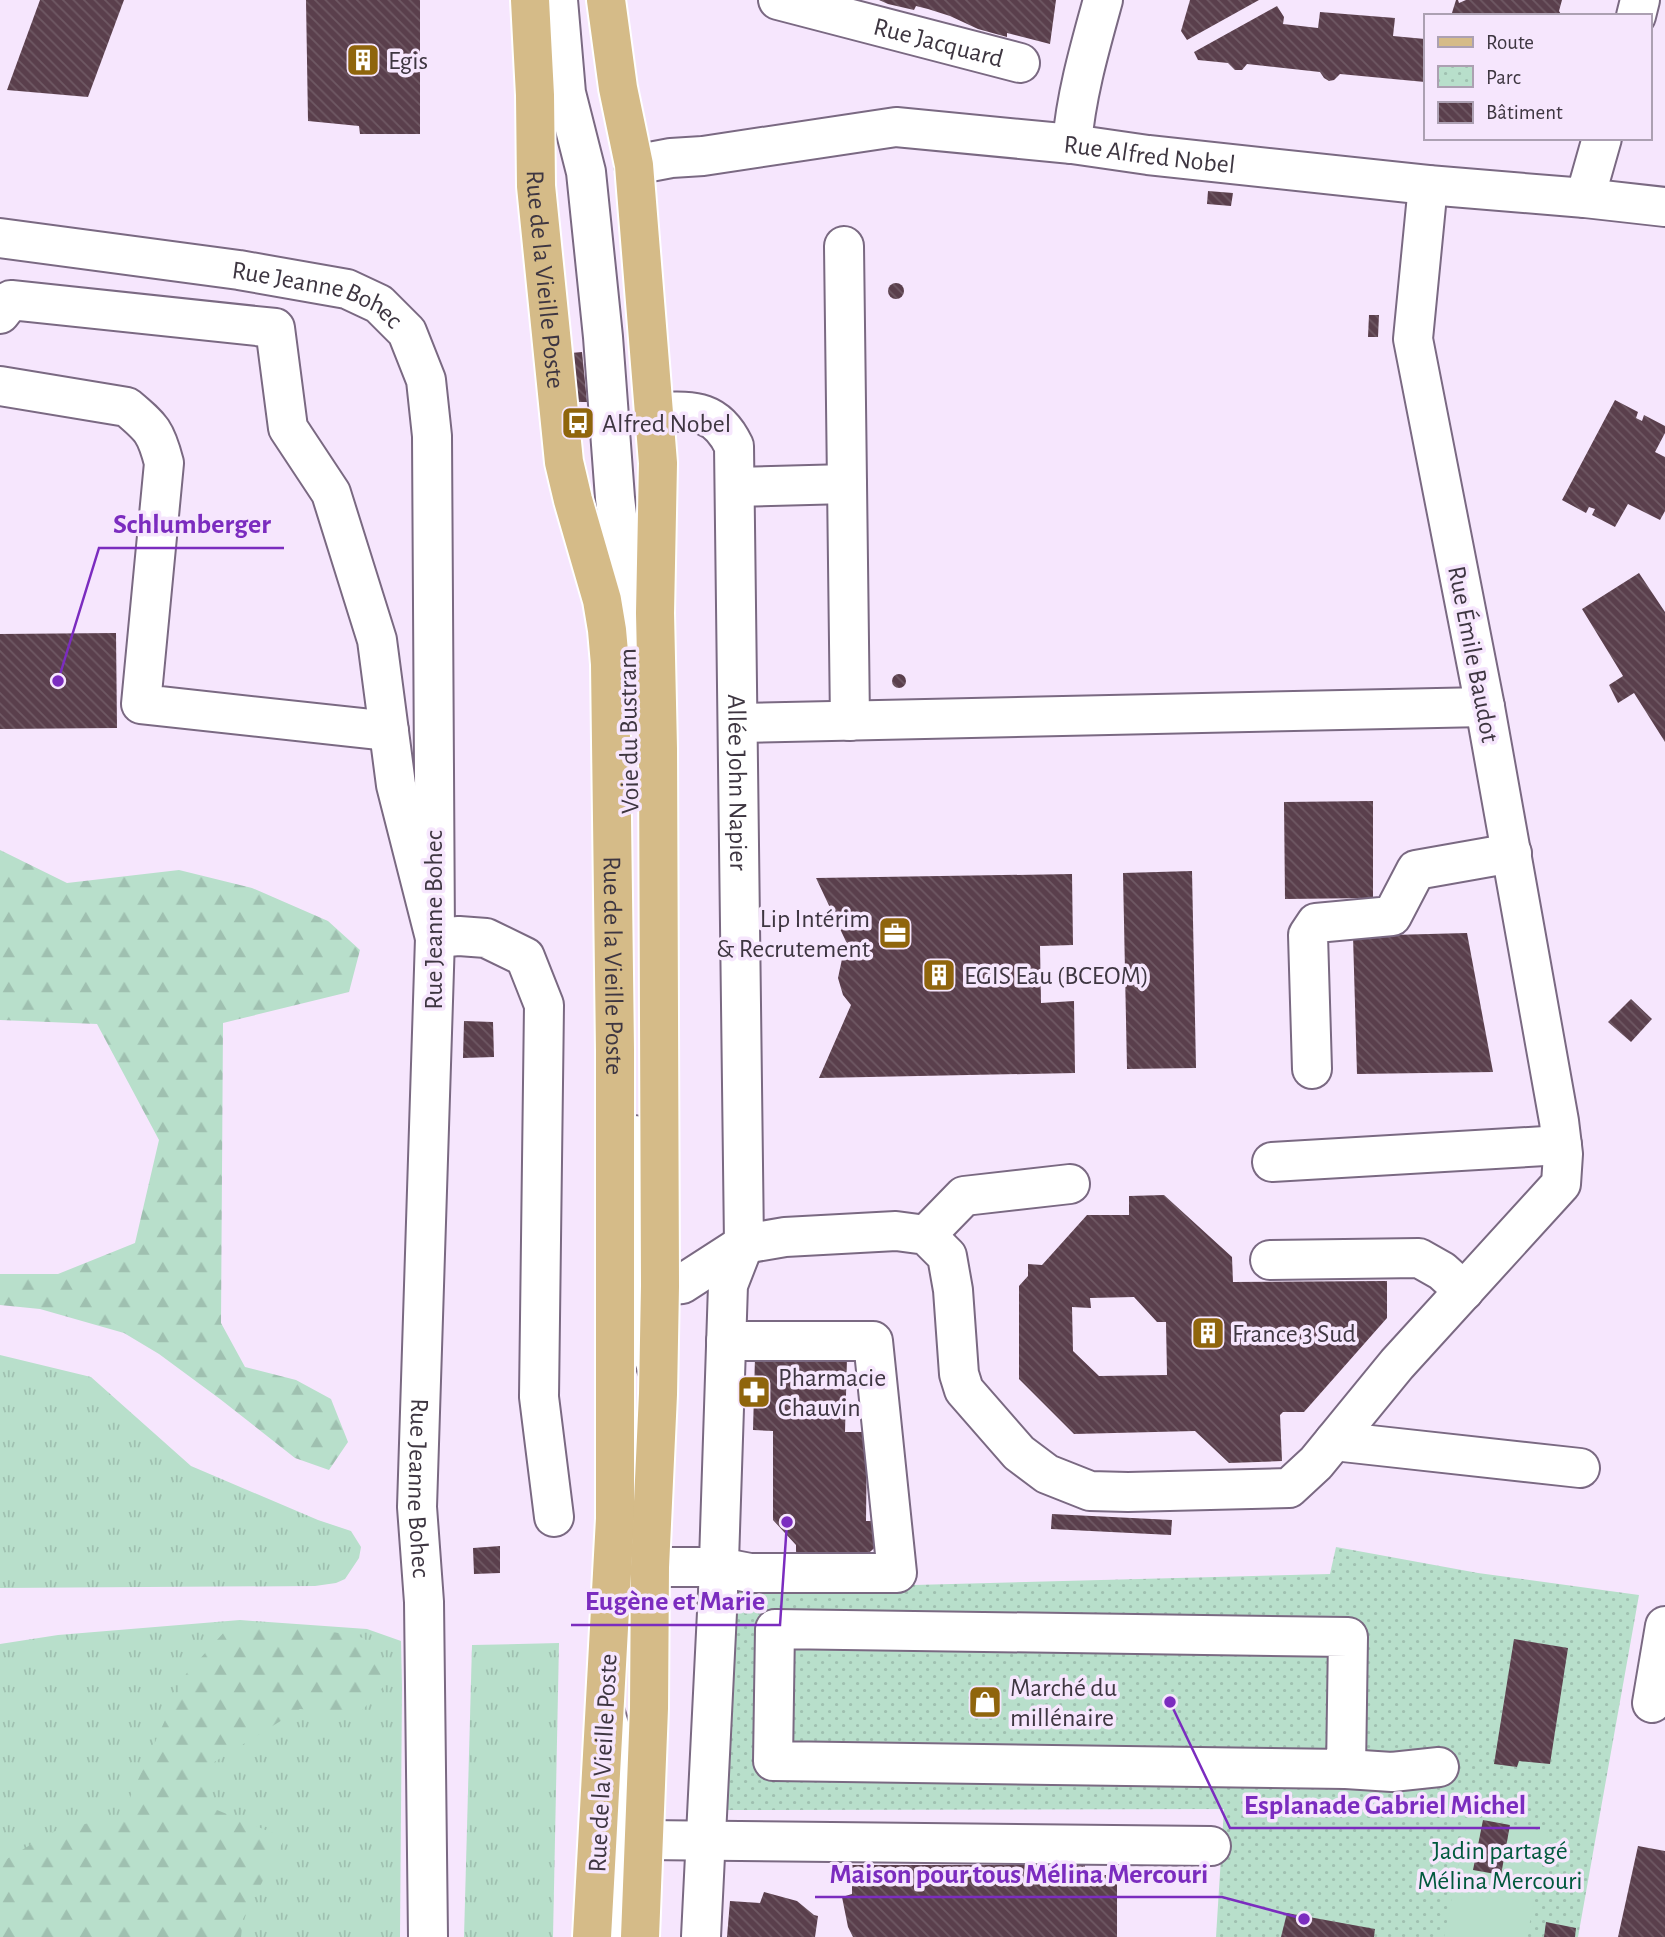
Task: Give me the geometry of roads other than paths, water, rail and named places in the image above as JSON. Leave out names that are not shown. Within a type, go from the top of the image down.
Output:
[{"type":"main road","name":"Rue de la Vieille Poste","points":[[530,0],[536,186],[564,462],[602,600],[610,678],[615,1050],[615,1519],[592,1937]]},
{"type":"main road","name":"Rue de la Vieille Poste","points":[[614,4],[618,88],[634,165],[659,485],[655,613],[660,1286],[640,1937]]},
{"type":"street","name":"Voie du Bustram","points":[[558,0],[566,93],[586,172],[621,549],[628,690],[633,945],[635,1305],[658,1370]]},
{"type":"street","name":"Rue Jacquard","points":[[778,0],[1020,63]]},
{"type":"street","points":[[1072,145],[1088,53],[1103,0]]},
{"type":"street","name":"Voie du Bustram","points":[[586,172],[618,88]]},
{"type":"street","name":"Rue Alfred Nobel","points":[[634,165],[896,127],[1428,185],[1665,207]]},
{"type":"street","points":[[1585,198],[1601,140]]},
{"type":"street","name":"Rue Émile Baudot","points":[[926,1235],[947,1256],[953,1290],[959,1374],[964,1390],[1018,1453],[1047,1474],[1090,1491],[1289,1488],[1316,1463],[1397,1364],[1561,1184],[1560,1133],[1512,853],[1413,339],[1428,185]]},
{"type":"street","name":"Rue Jeanne Bohec","points":[[0,237],[239,270],[347,289],[379,304],[407,332],[426,380],[432,436],[435,938],[416,1507],[424,1602],[428,1937]]},
{"type":"street","points":[[844,246],[850,721]]},
{"type":"street","points":[[0,314],[11,300],[275,328],[288,428],[331,493],[377,640],[397,785],[435,938],[486,938],[525,957],[544,1004],[538,1397],[554,1517]]},
{"type":"street","points":[[0,386],[127,407],[143,420],[157,437],[164,463],[141,704],[389,731]]},
{"type":"street","name":"Allée John Napier","points":[[655,412],[692,412],[718,422],[734,446],[744,1244]]},
{"type":"street","points":[[735,487],[847,484]]},
{"type":"street","name":"Voie du Bustram","points":[[607,630],[621,549]]},
{"type":"street","points":[[738,723],[1485,707]]},
{"type":"street","points":[[1312,1069],[1308,935],[1316,923],[1392,916],[1416,870],[1512,853]]},
{"type":"street","points":[[1272,1161],[1560,1133]]},
{"type":"street","points":[[660,1286],[682,1284],[744,1244],[785,1237],[897,1231],[926,1235],[964,1196],[1070,1184]]},
{"type":"street","points":[[701,1937],[719,1567],[728,1285],[744,1244]]},
{"type":"street","points":[[1270,1260],[1419,1258],[1442,1271],[1464,1291]]},
{"type":"street","points":[[650,1567],[719,1567],[750,1573],[897,1573],[873,1341],[726,1341]]},
{"type":"street","points":[[1334,1441],[1580,1468]]},
{"type":"street","points":[[1652,1703],[1665,1626]]},
{"type":"street","points":[[1346,1769],[1348,1637],[775,1629],[773,1761],[1346,1769],[1392,1772],[1439,1767]]},
{"type":"street","points":[[712,1709],[774,1709]]},
{"type":"street","points":[[605,1713],[621,1762],[612,1937]]},
{"type":"street","name":"Rue de la Vieille Poste","points":[[644,1840],[1211,1846]]},
{"type":"place","name":"Egis","points":[[363,60]]},
{"type":"place","name":"Alfred Nobel","points":[[578,423]]},
{"type":"place","name":"Schlumberger","points":[[58,681]]},
{"type":"place","name":"Lip Intérim & Recrutement","points":[[895,933]]},
{"type":"place","name":"EGIS Eau (BCEOM)","points":[[939,975]]},
{"type":"place","name":"France 3 Sud","points":[[1208,1333]]},
{"type":"place","name":"Pharmacie Chauvin","points":[[754,1392]]},
{"type":"place","name":"Eugène et Marie","points":[[787,1522]]},
{"type":"place","name":"Marché du millénaire","points":[[985,1702]]},
{"type":"place","name":"Esplanade Gabriel Michel","points":[[1170,1702]]},
{"type":"place","name":"Maison pour tous Mélina Mercouri","points":[[1304,1919]]},
{"type":"park label","name":"Jadin partagé Mélina Mercouri","points":[[1500,1865]]}]
